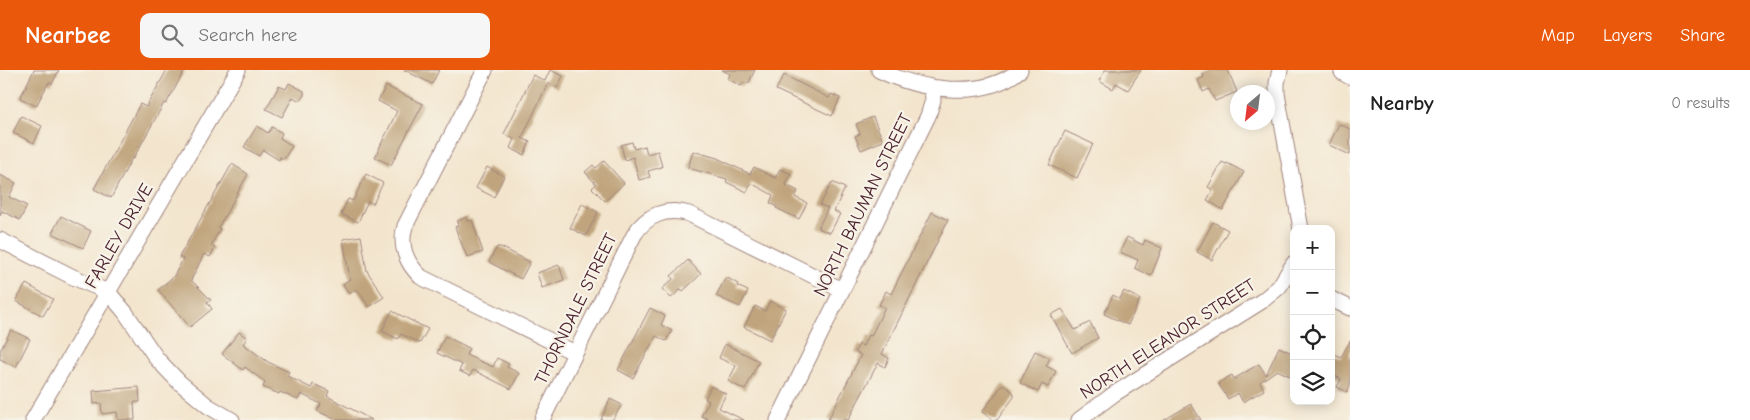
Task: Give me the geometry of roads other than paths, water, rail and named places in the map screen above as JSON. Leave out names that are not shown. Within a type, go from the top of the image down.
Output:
[{"type":"main road","points":[[1345,70],[1350,72]]},
{"type":"street","name":"FARLEY DRIVE","points":[[33,420],[238,70]]},
{"type":"street","points":[[485,70],[404,230],[403,243],[406,257],[413,270],[419,275],[575,353]]},
{"type":"street","points":[[878,70],[898,80],[932,87],[955,89],[985,87],[1001,82],[1020,70]]},
{"type":"street","points":[[1280,70],[1277,94],[1300,225]]},
{"type":"street","name":"NORTH BAUMAN STREET","points":[[778,420],[930,111],[933,100],[932,87]]},
{"type":"street","name":"THORNDALE STREET","points":[[542,420],[634,235],[649,218],[666,212],[689,214],[842,290]]},
{"type":"street","points":[[0,240],[73,277],[108,292],[125,312],[157,359],[178,382],[208,406],[232,420]]},
{"type":"street","name":"NORTH ELEANOR STREET","points":[[1079,420],[1109,398],[1262,301],[1276,290],[1290,274]]},
{"type":"street","points":[[1335,300],[1350,308]]}]
